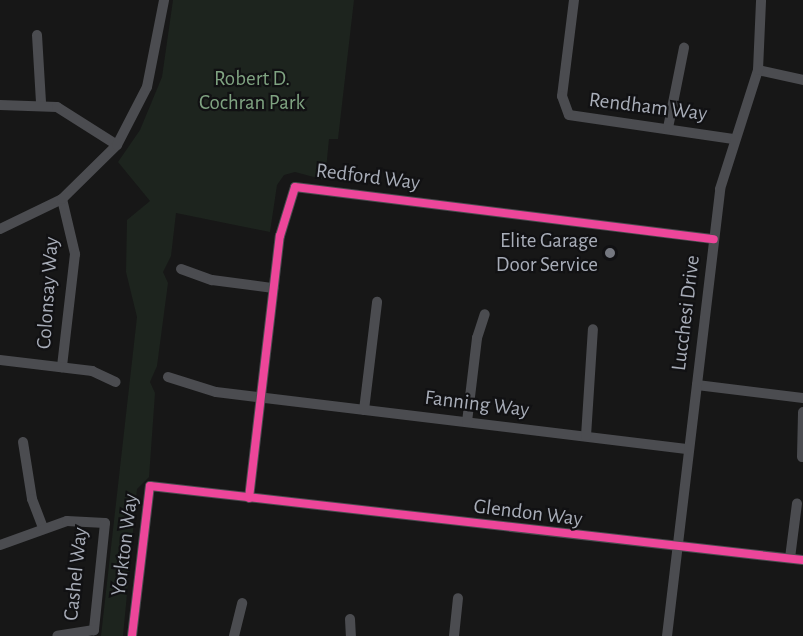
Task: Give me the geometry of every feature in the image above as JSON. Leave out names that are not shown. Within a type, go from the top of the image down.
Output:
[{"type":"street","points":[[0,229],[62,199],[117,145],[147,87],[164,0]]},
{"type":"street","name":"Rendham Way","points":[[574,0],[564,110],[575,117],[668,128],[733,139]]},
{"type":"street","name":"Lucchesi Drive","points":[[667,636],[714,239],[733,139],[758,70],[761,0]]},
{"type":"street","points":[[37,35],[40,103]]},
{"type":"street","points":[[668,128],[684,48]]},
{"type":"street","points":[[758,70],[803,80]]},
{"type":"street","points":[[0,105],[40,103],[69,112],[117,145]]},
{"type":"street","name":"Redford Way","points":[[249,498],[273,288],[288,198],[295,187],[714,239]]},
{"type":"street","name":"Colonsay Way","points":[[0,360],[62,367],[75,254],[62,199]]},
{"type":"street","points":[[181,269],[212,280],[273,288]]},
{"type":"street","points":[[364,410],[377,302]]},
{"type":"street","points":[[467,422],[477,338],[485,314]]},
{"type":"street","points":[[586,436],[593,328]]},
{"type":"street","points":[[62,367],[116,381]]},
{"type":"street","name":"Fanning Way","points":[[168,377],[195,388],[261,398],[690,449]]},
{"type":"street","points":[[697,385],[803,398]]},
{"type":"street","points":[[802,457],[803,412]]},
{"type":"street","points":[[23,442],[32,499],[43,528]]},
{"type":"street","name":"Yorkton Way","points":[[132,636],[150,486],[249,498]]},
{"type":"street","name":"Glendon Way","points":[[249,498],[678,549],[803,560]]},
{"type":"street","points":[[790,558],[797,503]]},
{"type":"street","name":"Cashel Way","points":[[0,545],[67,521],[105,523],[94,630],[57,636]]},
{"type":"street","points":[[454,636],[458,598]]},
{"type":"street","points":[[234,636],[242,603]]},
{"type":"street","points":[[350,619],[351,636]]},
{"type":"green space","name":"Robert D. Cochran Park","points":[[173,0],[354,0],[338,139],[329,139],[325,180],[295,172],[284,175],[277,185],[270,232],[176,213],[171,256],[163,272],[168,283],[157,366],[150,382],[155,393],[149,477],[137,489],[123,636],[101,636],[137,317],[126,272],[127,220],[150,201],[118,162],[140,130],[162,77]]},
{"type":"cycle path","points":[[249,498],[280,236],[295,187],[714,239]]},
{"type":"cycle path","points":[[132,636],[150,486],[803,560]]},
{"type":"place","name":"Elite Garage Door Service","points":[[610,253]]}]
